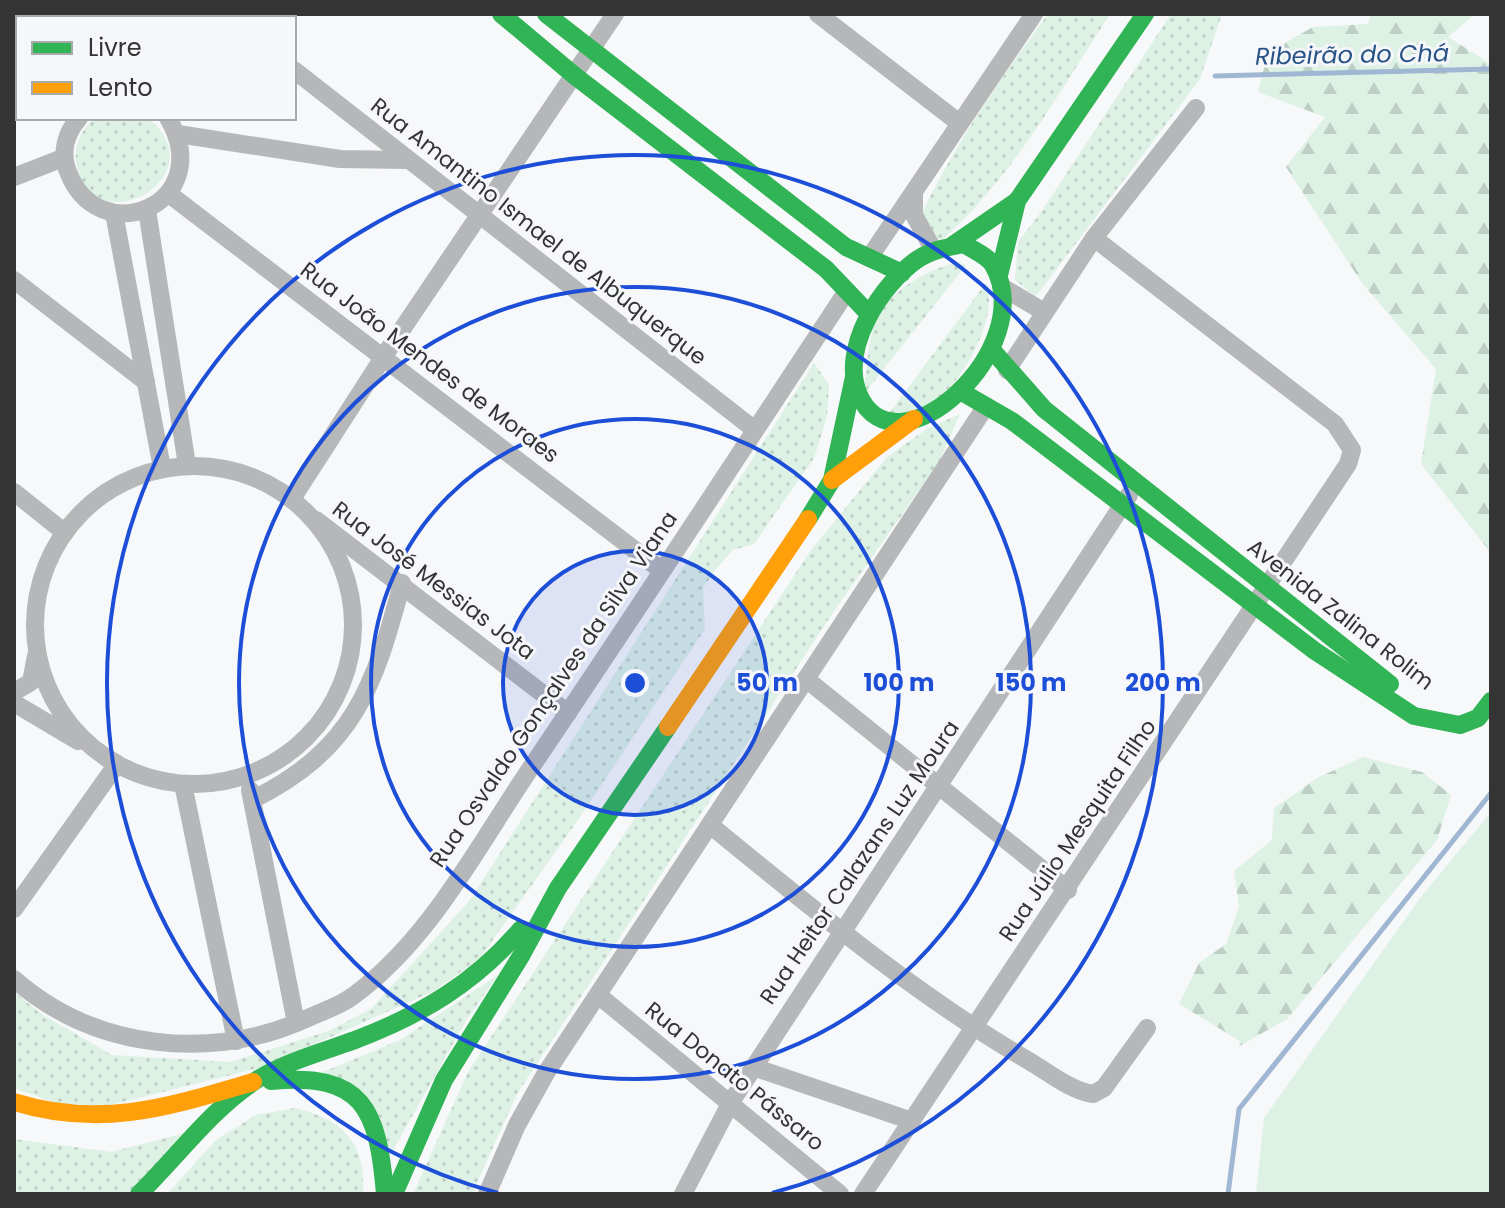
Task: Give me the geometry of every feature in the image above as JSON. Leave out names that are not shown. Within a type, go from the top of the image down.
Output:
[{"type":"main road","points":[[501,14],[575,76],[826,269],[868,313]]},
{"type":"main road","points":[[546,14],[846,247],[902,273]]},
{"type":"main road","points":[[953,245],[1017,201],[1145,14]]},
{"type":"main road","points":[[854,377],[863,403],[877,416],[893,422],[914,419],[931,412],[960,391],[980,371],[992,350],[1003,306],[1001,281],[1017,201]]},
{"type":"main road","points":[[394,1194],[444,1080],[521,956],[558,888],[765,586],[832,480],[854,377],[860,332],[868,313],[902,273],[934,251],[953,245],[964,244],[981,251],[1001,281]]},
{"type":"main road","name":"Avenida Zalina Rolim","points":[[992,350],[1044,409],[1438,721]]},
{"type":"main road","name":"Avenida Zalina Rolim","points":[[960,391],[1012,421],[1377,694],[1414,716],[1438,721]]},
{"type":"main road","points":[[832,480],[914,419]]},
{"type":"main road","points":[[1438,721],[1460,725],[1470,722],[1491,701]]},
{"type":"main road","points":[[14,1102],[38,1112],[82,1118],[125,1117],[253,1082],[307,1057],[406,1021],[443,1001],[506,948],[558,888]]},
{"type":"main road","points":[[139,1194],[190,1136],[253,1082],[315,1078],[342,1087],[364,1105],[377,1129],[385,1194]]},
{"type":"street","points":[[292,499],[384,356],[615,14]]},
{"type":"street","points":[[818,14],[958,122]]},
{"type":"street","points":[[869,258],[914,194],[958,122],[1034,14]]},
{"type":"street","name":"Rua Amantino Ismael de Albuquerque","points":[[296,72],[755,430]]},
{"type":"street","points":[[1007,370],[1094,238],[1196,108]]},
{"type":"street","points":[[76,120],[63,158],[73,185],[89,203],[114,213],[147,210],[169,194],[181,170],[183,157],[173,126],[340,159],[406,160]]},
{"type":"street","points":[[14,177],[63,158]]},
{"type":"street","name":"Rua João Mendes de Moraes","points":[[169,194],[661,570]]},
{"type":"street","points":[[914,194],[918,225],[934,251]]},
{"type":"street","points":[[147,210],[187,465]]},
{"type":"street","points":[[114,213],[162,468]]},
{"type":"street","name":"Rua Júlio Mesquita Filho","points":[[863,1194],[1068,890],[1348,464],[1352,450],[1335,424],[1094,238]]},
{"type":"street","points":[[14,280],[146,382]]},
{"type":"street","points":[[1001,281],[1044,312]]},
{"type":"street","name":"Rua Osvaldo Gonçalves da Silva Viana","points":[[14,979],[34,997],[85,1024],[147,1042],[193,1044],[268,1035],[349,999],[394,964],[424,926],[568,713],[847,291]]},
{"type":"street","points":[[487,1194],[517,1125],[598,995],[986,406]]},
{"type":"street","points":[[14,692],[31,682],[37,641],[36,608],[45,568],[64,532],[84,509],[107,491],[133,477],[162,468],[187,465],[243,473],[292,499],[309,514],[348,583],[353,617],[351,651],[342,684],[327,714],[305,740],[278,761],[247,776],[216,783],[183,784],[149,778],[117,764],[14,703]]},
{"type":"street","name":"Rua Heitor Calazans Luz Moura","points":[[683,1194],[753,1067],[1137,483]]},
{"type":"street","points":[[14,492],[64,532]]},
{"type":"street","name":"Rua José Messias Jota","points":[[309,514],[568,713]]},
{"type":"street","points":[[252,800],[292,780],[321,755],[361,703],[390,631],[398,580],[368,569],[354,573],[348,583]]},
{"type":"street","points":[[37,641],[48,688],[69,723],[117,764]]},
{"type":"street","points":[[806,679],[1068,890]]},
{"type":"street","points":[[14,909],[117,764]]},
{"type":"street","points":[[247,776],[296,1023]]},
{"type":"street","points":[[183,784],[236,1041]]},
{"type":"street","points":[[710,825],[841,931],[973,1028],[1075,1088],[1093,1094],[1104,1088],[1147,1028]]},
{"type":"street","name":"Rua Donato Pássaro","points":[[598,995],[840,1194]]},
{"type":"street","points":[[753,1067],[912,1121]]},
{"type":"green space","points":[[1048,14],[1110,14],[1013,161],[968,215],[943,239],[935,239],[922,213],[935,187],[997,86]]},
{"type":"green space","points":[[1171,14],[1222,14],[1200,79],[1035,296],[1015,280],[1018,242],[1042,211]]},
{"type":"green space","points":[[1371,14],[1475,14],[1448,37],[1491,64],[1491,553],[1421,464],[1436,369],[1362,283],[1286,167],[1325,117],[1258,92],[1268,52],[1313,27],[1368,24]]},
{"type":"green space","points":[[93,120],[150,120],[166,140],[169,162],[160,181],[144,195],[123,202],[103,200],[86,187],[76,161],[76,148]]},
{"type":"green space","points":[[958,262],[966,265],[863,395],[870,342],[879,313],[908,284],[933,270]]},
{"type":"green space","points":[[986,283],[988,313],[983,330],[956,380],[929,404],[887,416]]},
{"type":"green space","points":[[814,363],[829,385],[827,417],[814,458],[754,544],[733,550],[703,588],[705,629],[578,820],[480,958],[434,991],[263,1067],[82,1112],[14,1088],[14,992],[43,1015],[112,1055],[231,1062],[328,1031],[371,1009],[470,900]]},
{"type":"green space","points":[[960,414],[939,462],[832,614],[517,1094],[472,1194],[413,1194],[468,1072],[811,550],[888,456],[927,429]]},
{"type":"green space","points":[[1363,757],[1422,772],[1451,795],[1437,840],[1287,1019],[1238,1047],[1240,1041],[1179,1004],[1199,963],[1226,944],[1239,907],[1234,871],[1272,840],[1274,808],[1319,777]]},
{"type":"green space","points":[[1491,812],[1491,1194],[1256,1194],[1264,1118],[1420,898]]},
{"type":"green space","points":[[498,975],[467,1019],[392,1152],[323,1072],[400,1040]]},
{"type":"green space","points":[[295,1108],[327,1119],[348,1136],[361,1161],[363,1194],[167,1194],[216,1140],[256,1115]]},
{"type":"green space","points":[[189,1132],[132,1194],[14,1194],[14,1139],[111,1152]]},
{"type":"waterway","name":"Ribeirão do Chá","points":[[1215,76],[1491,69]]},
{"type":"waterway","points":[[1228,1194],[1239,1109],[1491,793]]},
{"type":"traffic: fast","points":[[501,14],[575,76],[826,269],[868,313]]},
{"type":"traffic: fast","points":[[546,14],[846,247],[902,273]]},
{"type":"traffic: fast","points":[[999,275],[1017,201],[1145,14]]},
{"type":"traffic: fast","points":[[953,245],[1017,201]]},
{"type":"traffic: fast","points":[[964,244],[993,265],[1003,298],[998,332],[981,365],[958,393],[930,413],[902,422],[877,417],[859,395],[854,377],[859,338],[867,319],[890,284],[918,259],[934,251],[964,244]]},
{"type":"traffic: fast","points":[[992,350],[1044,409],[1390,684]]},
{"type":"traffic: fast","points":[[808,519],[832,480],[854,377]]},
{"type":"traffic: fast","points":[[960,391],[1012,421],[1315,651],[1414,716],[1460,725],[1478,718],[1491,701]]},
{"type":"traffic: fast","points":[[394,1194],[444,1080],[521,956],[558,888],[668,727]]},
{"type":"traffic: fast","points":[[139,1194],[225,1104],[258,1079],[293,1062],[379,1030],[424,1008],[485,966],[521,929]]},
{"type":"traffic: fast","points":[[271,1081],[327,1083],[346,1090],[360,1102],[377,1139],[385,1194]]},
{"type":"traffic: slow","points":[[832,480],[914,419]]},
{"type":"traffic: slow","points":[[668,727],[808,519]]},
{"type":"traffic: slow","points":[[14,1102],[77,1114],[135,1112],[253,1082]]}]
